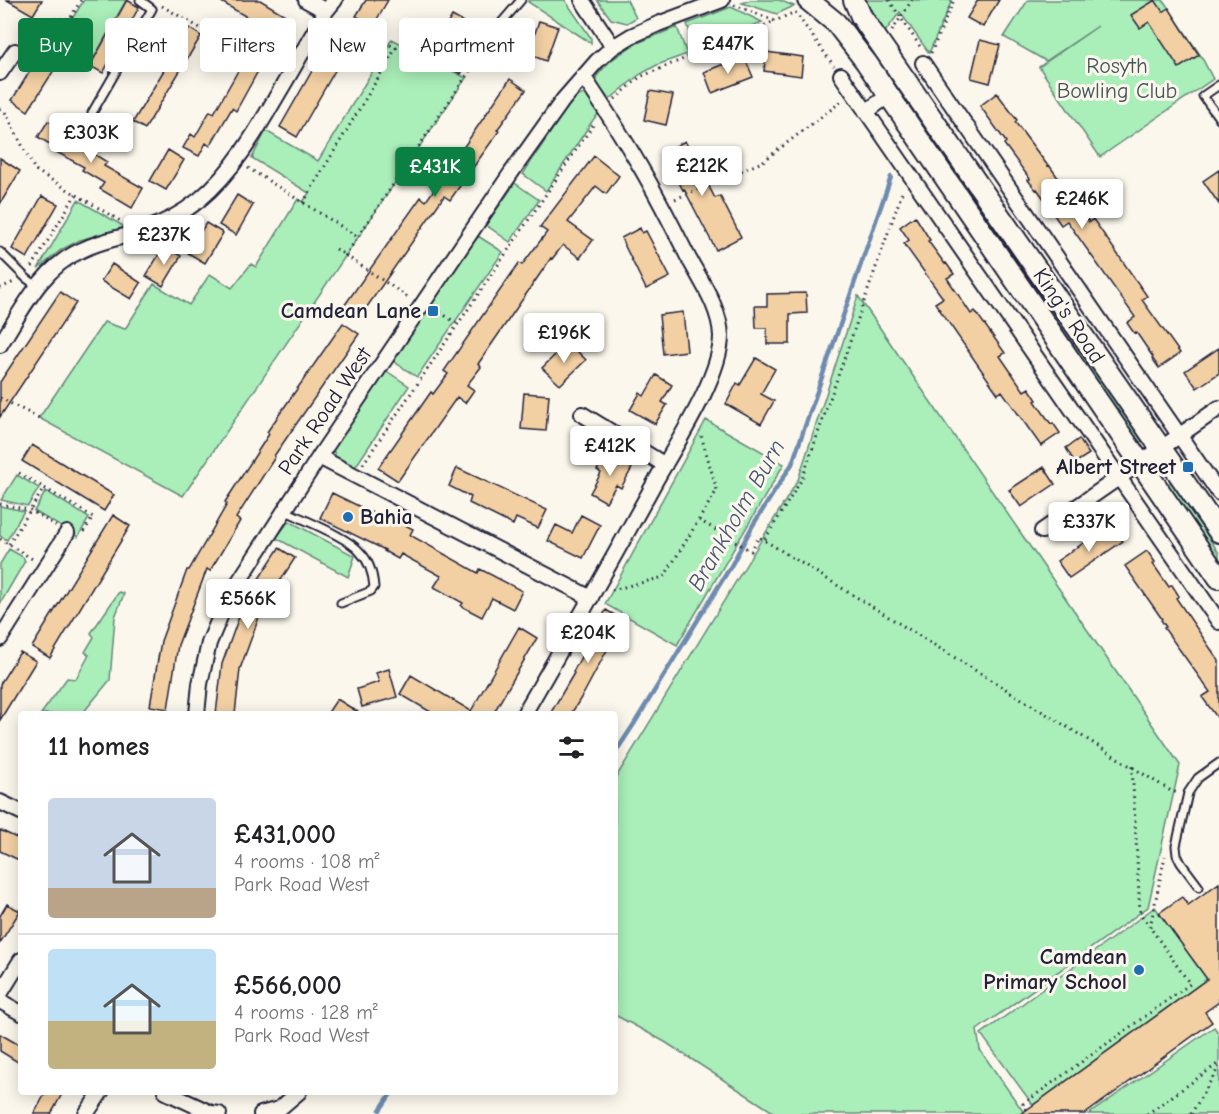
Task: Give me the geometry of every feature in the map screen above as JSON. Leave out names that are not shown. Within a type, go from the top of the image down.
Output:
[{"type":"main road","name":"King's Road","points":[[808,0],[843,31],[889,95],[1219,578]]},
{"type":"main road","name":"King's Road","points":[[854,0],[861,16],[1219,532]]},
{"type":"street","points":[[0,345],[32,282],[81,250],[139,232],[173,217],[198,201],[217,183],[237,160],[266,115],[330,6],[306,0]]},
{"type":"street","points":[[582,0],[613,47]]},
{"type":"street","name":"Park Road West","points":[[197,711],[200,684],[209,643],[227,600],[319,457],[521,158],[563,100],[583,76],[613,47],[638,33],[722,0]]},
{"type":"street","points":[[0,73],[15,51]]},
{"type":"street","points":[[926,61],[936,82],[1219,493]]},
{"type":"street","points":[[841,75],[1219,622]]},
{"type":"street","points":[[526,711],[690,421],[710,381],[718,358],[721,336],[716,314],[708,296],[661,205],[606,110],[583,76]]},
{"type":"street","points":[[916,94],[936,82]]},
{"type":"street","points":[[867,112],[889,95]]},
{"type":"street","points":[[1042,531],[1219,408]]},
{"type":"street","points":[[582,414],[665,465]]},
{"type":"street","points":[[319,457],[593,594]]},
{"type":"street","points":[[0,639],[67,533]]},
{"type":"street","points":[[0,802],[18,811]]},
{"type":"street","points":[[0,994],[18,965]]},
{"type":"street","points":[[0,1001],[18,1011]]},
{"type":"street","points":[[86,1114],[99,1095]]},
{"type":"street","points":[[173,1095],[219,1114]]},
{"type":"street","points":[[261,1114],[279,1109],[296,1095]]},
{"type":"lane","points":[[92,113],[152,9],[140,0]]},
{"type":"lane","points":[[505,18],[521,0]]},
{"type":"lane","points":[[1219,85],[1203,96],[1219,118]]},
{"type":"lane","points":[[0,252],[32,282]]},
{"type":"lane","points":[[284,510],[346,541],[359,550],[368,561],[374,587],[371,591],[341,603]]},
{"type":"lane","points":[[1199,887],[1181,863],[1176,846],[1188,793],[1198,778],[1219,763]]},
{"type":"path","points":[[15,51],[40,19],[70,19],[81,0]]},
{"type":"path","points":[[728,0],[736,7],[775,21]]},
{"type":"path","points":[[889,0],[926,61]]},
{"type":"path","points":[[890,33],[912,0]]},
{"type":"path","points":[[926,61],[954,0]]},
{"type":"path","points":[[162,6],[287,78]]},
{"type":"path","points":[[303,202],[396,48],[330,6]]},
{"type":"path","points":[[356,476],[589,131],[620,94],[640,77],[795,12],[841,75]]},
{"type":"path","points":[[345,256],[468,72]]},
{"type":"path","points":[[661,205],[762,162],[853,93]]},
{"type":"path","points":[[0,108],[5,112],[35,170],[139,232]]},
{"type":"path","points":[[237,160],[358,237]]},
{"type":"path","points":[[764,540],[802,479],[908,174]]},
{"type":"path","points":[[0,288],[32,282],[76,194]]},
{"type":"path","points":[[336,249],[422,304],[459,324]]},
{"type":"path","points":[[0,398],[39,418]]},
{"type":"path","points":[[593,594],[664,577],[717,490],[698,425],[690,421]]},
{"type":"path","points":[[19,473],[93,517]]},
{"type":"path","points":[[9,544],[44,488]]},
{"type":"path","points":[[0,504],[30,510]]},
{"type":"path","points":[[699,520],[751,550],[759,537],[1171,791],[1179,793]]},
{"type":"path","points":[[0,539],[45,567]]},
{"type":"path","points":[[1030,1114],[1023,1104],[1190,984],[1140,914],[1132,766]]},
{"type":"path","points":[[1150,927],[1167,850]]},
{"type":"path","points":[[1147,1114],[1219,1065]]},
{"type":"path","points":[[1191,1114],[1219,1065]]},
{"type":"green space","points":[[84,0],[126,0],[116,18],[105,18],[105,38],[94,58],[93,18],[73,18]]},
{"type":"green space","points":[[530,0],[565,0],[591,38],[591,43],[528,2]]},
{"type":"green space","points":[[597,0],[627,0],[636,18],[627,23],[611,19]]},
{"type":"green space","points":[[750,0],[779,0],[794,6],[777,14],[742,3]]},
{"type":"green space","points":[[865,0],[952,0],[929,53],[900,12],[885,32]]},
{"type":"green space","name":"Rosyth Bowling Club","points":[[1028,0],[1163,0],[1201,56],[1213,79],[1100,157],[1039,67],[1098,26],[1046,61],[1004,37]]},
{"type":"green space","points":[[731,7],[762,22],[696,49],[687,24]]},
{"type":"green space","points":[[854,19],[1142,441],[1137,444],[848,23]]},
{"type":"green space","points":[[677,27],[687,54],[657,65],[639,75],[609,100],[597,84],[596,77],[610,61],[635,44]]},
{"type":"green space","points":[[392,39],[399,43],[399,72],[455,72],[466,78],[183,496],[39,418],[104,322],[125,329],[154,284],[189,305],[210,274],[232,288],[251,264],[256,267],[298,199],[303,202],[309,193],[252,158],[266,131],[318,161],[372,72],[387,72],[387,47]]},
{"type":"green space","points":[[584,94],[593,101],[600,112],[546,191],[523,174],[573,98]]},
{"type":"green space","points":[[515,183],[539,200],[510,242],[486,225]]},
{"type":"green space","points":[[78,200],[125,227],[80,240],[61,250],[38,269]]},
{"type":"green space","points":[[478,236],[503,252],[417,377],[393,361]]},
{"type":"green space","points":[[858,296],[1180,765],[1148,907],[977,1030],[980,1050],[1025,1114],[776,1114],[665,1042],[618,1017],[618,774],[798,480]]},
{"type":"green space","points":[[385,370],[409,386],[354,469],[337,460],[332,447]]},
{"type":"green space","points":[[706,420],[784,464],[677,645],[605,604]]},
{"type":"green space","points":[[17,475],[39,488],[28,506],[1,500]]},
{"type":"green space","points":[[1171,482],[1219,553],[1219,565],[1165,486]]},
{"type":"green space","points":[[46,491],[89,518],[78,537],[34,511]]},
{"type":"green space","points":[[0,506],[24,511],[7,540],[0,536]]},
{"type":"green space","points":[[289,521],[355,556],[348,577],[276,538]]},
{"type":"green space","points":[[9,549],[23,557],[25,561],[0,604],[0,564]]},
{"type":"green space","points":[[119,592],[124,594],[115,617],[110,680],[84,711],[43,711],[67,678],[76,679],[89,655],[85,652],[94,637],[91,633]]},
{"type":"green space","points":[[1155,907],[1207,979],[1033,1105],[981,1034]]},
{"type":"green space","points":[[1214,1027],[1219,1034],[1219,1114],[1089,1114]]},
{"type":"building","points":[[7,0],[42,0],[33,15]]},
{"type":"building","points":[[127,0],[139,7],[133,18],[117,18]]},
{"type":"building","points":[[218,0],[260,0],[290,18],[248,18]]},
{"type":"building","points":[[366,0],[388,0],[378,18],[356,16]]},
{"type":"building","points":[[978,0],[999,0],[983,27],[967,18]]},
{"type":"building","points":[[1155,0],[1163,12],[1169,8],[1199,55],[1179,68],[1149,22],[1140,28],[1131,15]]},
{"type":"building","points":[[539,21],[558,27],[546,61],[535,57],[535,33]]},
{"type":"building","points":[[189,28],[200,38],[188,58]]},
{"type":"building","points":[[105,39],[103,73],[93,68],[93,61]]},
{"type":"building","points":[[980,40],[1000,45],[990,83],[971,78]]},
{"type":"building","points":[[766,52],[803,57],[801,76],[764,71]]},
{"type":"building","points":[[744,56],[753,77],[712,93],[704,72]]},
{"type":"building","points":[[29,72],[53,72],[28,111],[12,100]]},
{"type":"building","points":[[163,72],[179,72],[145,129],[133,122]]},
{"type":"building","points":[[237,72],[257,72],[236,111],[232,108],[210,146],[206,143],[199,156],[183,148],[191,134],[195,137],[210,111],[214,113]]},
{"type":"building","points":[[311,72],[334,72],[297,137],[280,127]]},
{"type":"building","points":[[510,79],[526,90],[450,200],[444,196],[360,317],[344,306],[421,197],[426,201]]},
{"type":"building","points":[[650,91],[673,95],[666,125],[644,120]]},
{"type":"building","points":[[997,93],[1017,120],[1015,122],[1089,222],[1093,219],[1147,296],[1142,300],[1180,353],[1159,368],[1136,332],[1134,333],[1127,323],[1135,317],[1067,221],[1061,225],[1037,189],[1028,180],[1030,179],[980,106]]},
{"type":"building","points":[[48,121],[94,150],[92,153],[107,162],[104,166],[143,188],[132,208],[100,189],[104,183],[82,170],[84,167],[51,149],[53,146],[38,137]]},
{"type":"building","points":[[685,141],[715,198],[720,196],[741,237],[716,250],[663,153]]},
{"type":"building","points":[[168,150],[184,160],[166,190],[150,181]]},
{"type":"building","points":[[594,156],[619,176],[606,194],[596,186],[568,222],[593,240],[580,258],[563,245],[551,258],[478,364],[481,367],[467,385],[474,390],[465,403],[457,397],[398,481],[378,468],[431,392],[433,394],[448,374],[444,371],[519,263],[522,265],[547,232],[540,227]]},
{"type":"building","points":[[0,158],[20,171],[0,204]]},
{"type":"building","points":[[1219,170],[1219,204],[1203,181]]},
{"type":"building","points":[[237,195],[253,205],[236,235],[219,225]]},
{"type":"building","points":[[42,196],[58,204],[27,258],[12,249]]},
{"type":"building","points":[[915,216],[930,240],[928,241],[954,274],[947,278],[971,314],[975,311],[1005,353],[1000,356],[1024,391],[1029,388],[1037,400],[1035,401],[1060,433],[1041,446],[1002,391],[998,394],[935,303],[943,298],[904,244],[909,240],[900,227]]},
{"type":"building","points":[[206,223],[223,233],[205,263],[188,253]]},
{"type":"building","points":[[640,228],[642,233],[646,231],[670,277],[646,289],[621,238]]},
{"type":"building","points":[[164,246],[181,256],[163,286],[146,276]]},
{"type":"building","points":[[112,264],[141,283],[131,299],[101,281]]},
{"type":"building","points":[[60,292],[76,303],[0,417],[0,382]]},
{"type":"building","points":[[806,293],[807,313],[790,314],[790,344],[767,344],[767,328],[756,328],[755,306],[767,306],[767,294]]},
{"type":"building","points":[[683,312],[687,351],[663,354],[659,315]]},
{"type":"building","points":[[343,323],[359,334],[274,456],[236,518],[240,521],[210,571],[207,569],[178,645],[168,709],[150,706],[161,641],[187,570],[227,504],[225,502],[269,434],[267,432]]},
{"type":"building","points":[[568,342],[586,360],[560,385],[542,368]]},
{"type":"building","points":[[1219,348],[1219,373],[1197,388],[1185,371]]},
{"type":"building","points":[[756,358],[775,369],[761,394],[774,401],[761,424],[726,404],[737,383],[740,385]]},
{"type":"building","points":[[656,375],[672,385],[662,402],[667,405],[655,424],[630,410],[640,393],[644,396]]},
{"type":"building","points":[[524,393],[549,395],[546,431],[521,429]]},
{"type":"building","points":[[1079,439],[1089,454],[1075,463],[1066,448]]},
{"type":"building","points":[[32,445],[114,495],[104,511],[22,461]]},
{"type":"building","points":[[607,454],[632,468],[621,488],[616,485],[606,502],[590,493],[601,473],[597,470]]},
{"type":"building","points":[[1044,467],[1055,484],[1021,507],[1009,490]]},
{"type":"building","points":[[457,468],[547,510],[538,528],[516,518],[513,525],[469,503],[471,497],[449,486]]},
{"type":"building","points":[[332,493],[385,519],[387,516],[413,529],[410,535],[478,573],[480,569],[522,591],[513,609],[492,598],[482,617],[461,606],[463,603],[434,587],[441,576],[401,554],[398,559],[385,550],[320,518]]},
{"type":"building","points":[[113,515],[130,526],[50,658],[32,647]]},
{"type":"building","points":[[581,515],[600,525],[583,558],[548,541],[556,525],[572,533]]},
{"type":"building","points":[[1114,528],[1123,541],[1069,578],[1057,561],[1091,538],[1094,541]]},
{"type":"building","points":[[279,548],[295,558],[262,609],[240,669],[235,711],[216,711],[222,664],[245,600]]},
{"type":"building","points":[[1147,551],[1169,587],[1172,585],[1179,596],[1176,598],[1219,661],[1219,720],[1202,697],[1210,692],[1164,628],[1166,627],[1162,619],[1125,566]]},
{"type":"building","points":[[606,610],[623,620],[573,711],[552,711]]},
{"type":"building","points":[[519,627],[537,638],[495,711],[471,711]]},
{"type":"building","points":[[20,652],[36,661],[0,720],[0,684]]},
{"type":"building","points":[[389,669],[397,697],[362,707],[357,689],[379,682],[376,673]]},
{"type":"building","points":[[411,675],[471,711],[429,711],[400,694]]},
{"type":"building","points":[[337,699],[356,711],[329,711]]},
{"type":"building","points":[[0,830],[18,839],[18,860],[0,851]]},
{"type":"building","points":[[1219,883],[1219,1002],[1205,1012],[1212,1022],[1085,1114],[1021,1114],[1207,979],[1159,913],[1182,897],[1188,905]]},
{"type":"building","points":[[7,904],[18,910],[18,914],[0,943],[0,916]]},
{"type":"building","points":[[0,1034],[18,1044],[18,1062],[0,1051]]},
{"type":"building","points":[[44,1095],[61,1095],[51,1114],[34,1114]]},
{"type":"waterway","name":"Brankholm Burn","points":[[618,748],[792,464],[891,177]]},
{"type":"waterway","name":"Brankholm Burn","points":[[380,1110],[390,1095]]},
{"type":"place","name":"Camdean Lane","points":[[433,311]]},
{"type":"place","name":"Albert Street","points":[[1188,467]]},
{"type":"place","name":"Bahia","points":[[348,517]]},
{"type":"place","name":"Camdean Primary School","points":[[1139,970]]}]
